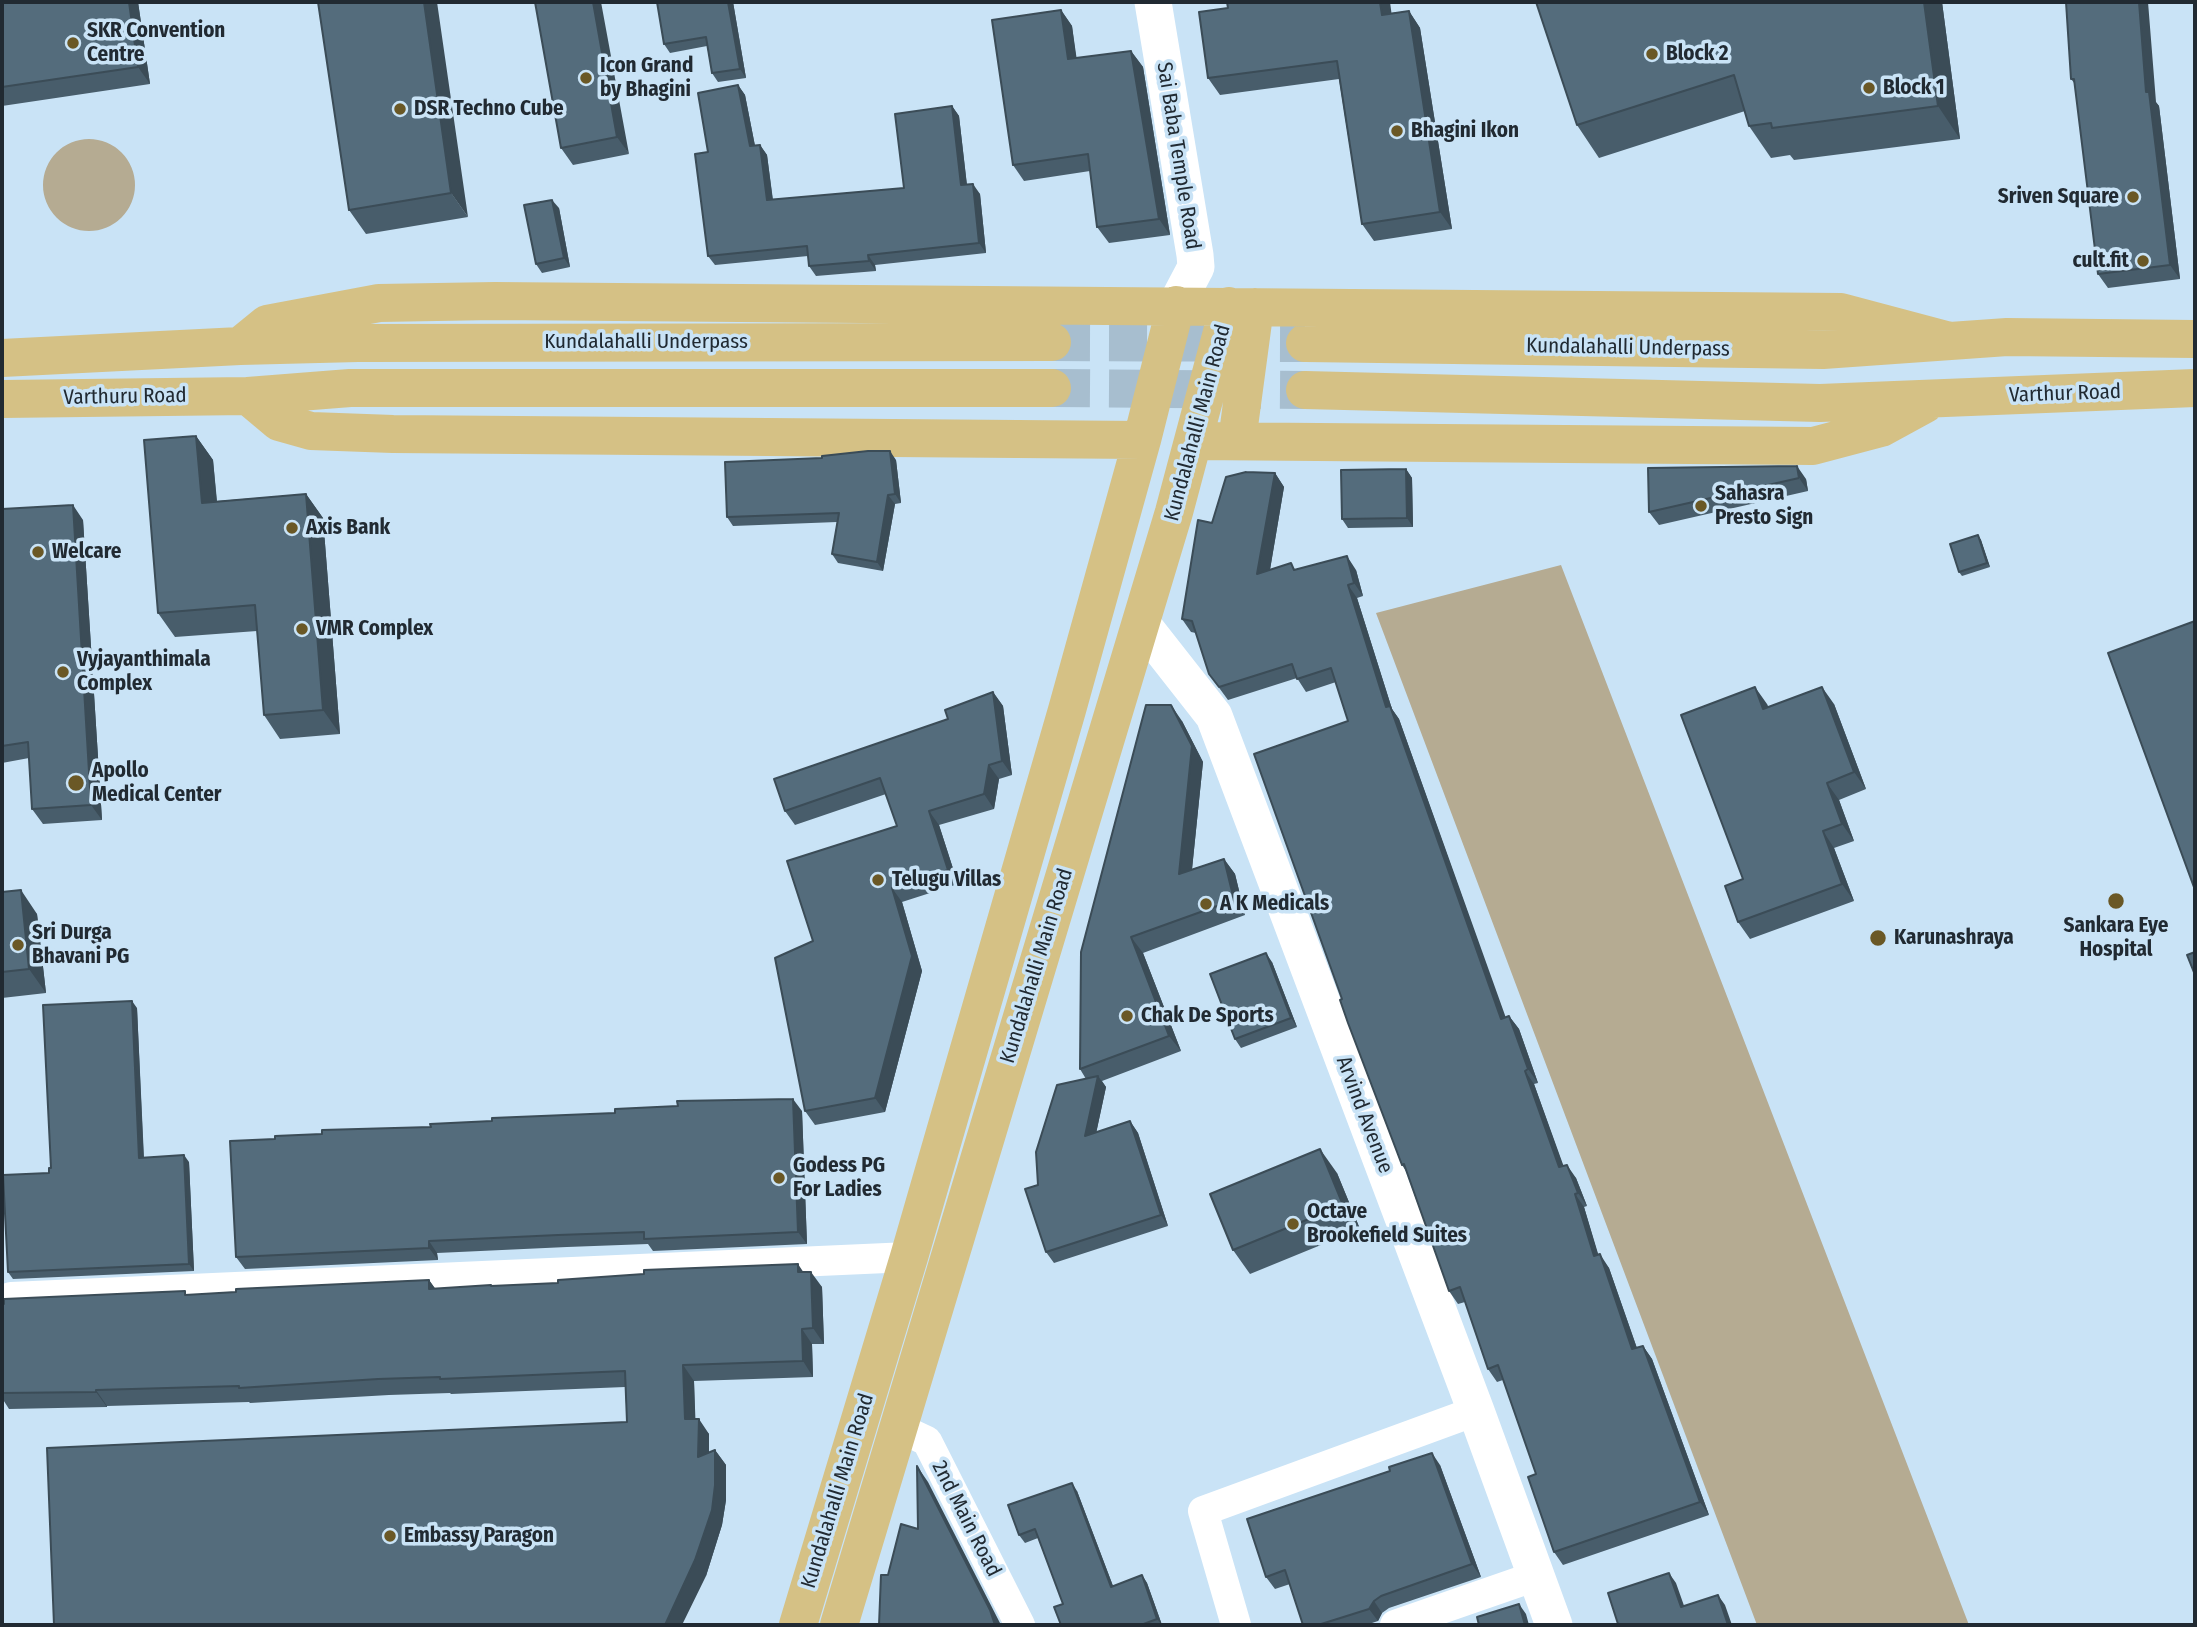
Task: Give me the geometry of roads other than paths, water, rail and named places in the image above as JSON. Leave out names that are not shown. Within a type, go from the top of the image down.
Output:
[{"type":"main road","points":[[240,346],[267,324],[379,303],[495,301],[1840,312],[1950,341],[2007,337],[2195,339]]},
{"type":"main road","name":"Kundalahalli Main Road","points":[[797,1625],[909,1257],[1067,710],[1142,440],[1176,305]]},
{"type":"main road","points":[[1237,441],[1242,307]]},
{"type":"main road","name":"Kundalahalli Main Road","points":[[839,1625],[1194,441],[1242,307]]},
{"type":"main road","name":"Kundalahalli Underpass","points":[[1305,344],[1823,351],[1950,341]]},
{"type":"main road","name":"Kundalahalli Underpass","points":[[240,346],[372,343],[1052,342]]},
{"type":"main road","name":"Varthuru Road","points":[[2,358],[240,346]]},
{"type":"main road","points":[[248,396],[350,388],[1052,388]]},
{"type":"main road","name":"Varthur Road","points":[[1934,400],[2195,388]]},
{"type":"main road","points":[[1305,390],[1820,403],[1934,400]]},
{"type":"main road","points":[[248,396],[279,422],[311,432],[1142,440]]},
{"type":"main road","name":"Varthuru Road","points":[[2,399],[248,396]]},
{"type":"main road","points":[[1194,441],[1814,446],[1881,428],[1934,400]]},
{"type":"street","name":"Sai Baba Temple Road","points":[[1153,2],[1196,267],[1176,305]]},
{"type":"street","points":[[1196,267],[1242,307]]},
{"type":"street","name":"Arvind Avenue","points":[[1141,623],[1214,716],[1554,1625]]},
{"type":"street","points":[[11,1297],[909,1257]]},
{"type":"street","points":[[1236,1625],[1203,1511],[1476,1411]]},
{"type":"street","name":"2nd Main Road","points":[[898,1427],[927,1441],[1020,1625]]},
{"type":"street","points":[[1395,1625],[1536,1576]]},
{"type":"tunnel","points":[[1052,342],[1305,343]]},
{"type":"tunnel","points":[[1052,388],[1305,390]]},
{"type":"place","name":"SKR Convention Centre","points":[[73,43]]},
{"type":"place","name":"Block 2","points":[[1652,54]]},
{"type":"place","name":"Icon Grand by Bhagini","points":[[586,78]]},
{"type":"place","name":"Block 1","points":[[1869,88]]},
{"type":"place","name":"DSR Techno Cube","points":[[400,109]]},
{"type":"place","name":"Bhagini Ikon","points":[[1397,131]]},
{"type":"place","name":"Sriven Square","points":[[2133,197]]},
{"type":"place","name":"cult.fit","points":[[2143,261]]},
{"type":"place","name":"Sahasra Presto Sign","points":[[1701,506]]},
{"type":"place","name":"Axis Bank","points":[[292,528]]},
{"type":"place","name":"Welcare","points":[[38,552]]},
{"type":"place","name":"VMR Complex","points":[[302,629]]},
{"type":"place","name":"Vyjayanthimala Complex","points":[[63,672]]},
{"type":"place","name":"Apollo Medical Center","points":[[76,783]]},
{"type":"place","name":"Telugu Villas","points":[[878,880]]},
{"type":"place","name":"Sankara Eye Hospital","points":[[2116,901]]},
{"type":"place","name":"A K Medicals","points":[[1206,904]]},
{"type":"place","name":"Karunashraya","points":[[1878,938]]},
{"type":"place","name":"Sri Durga Bhavani PG","points":[[18,945]]},
{"type":"place","name":"Chak De Sports","points":[[1127,1016]]},
{"type":"place","name":"Godess PG For Ladies","points":[[779,1178]]},
{"type":"place","name":"Octave Brookefield Suites","points":[[1293,1224]]},
{"type":"place","name":"Embassy Paragon","points":[[390,1536]]}]
